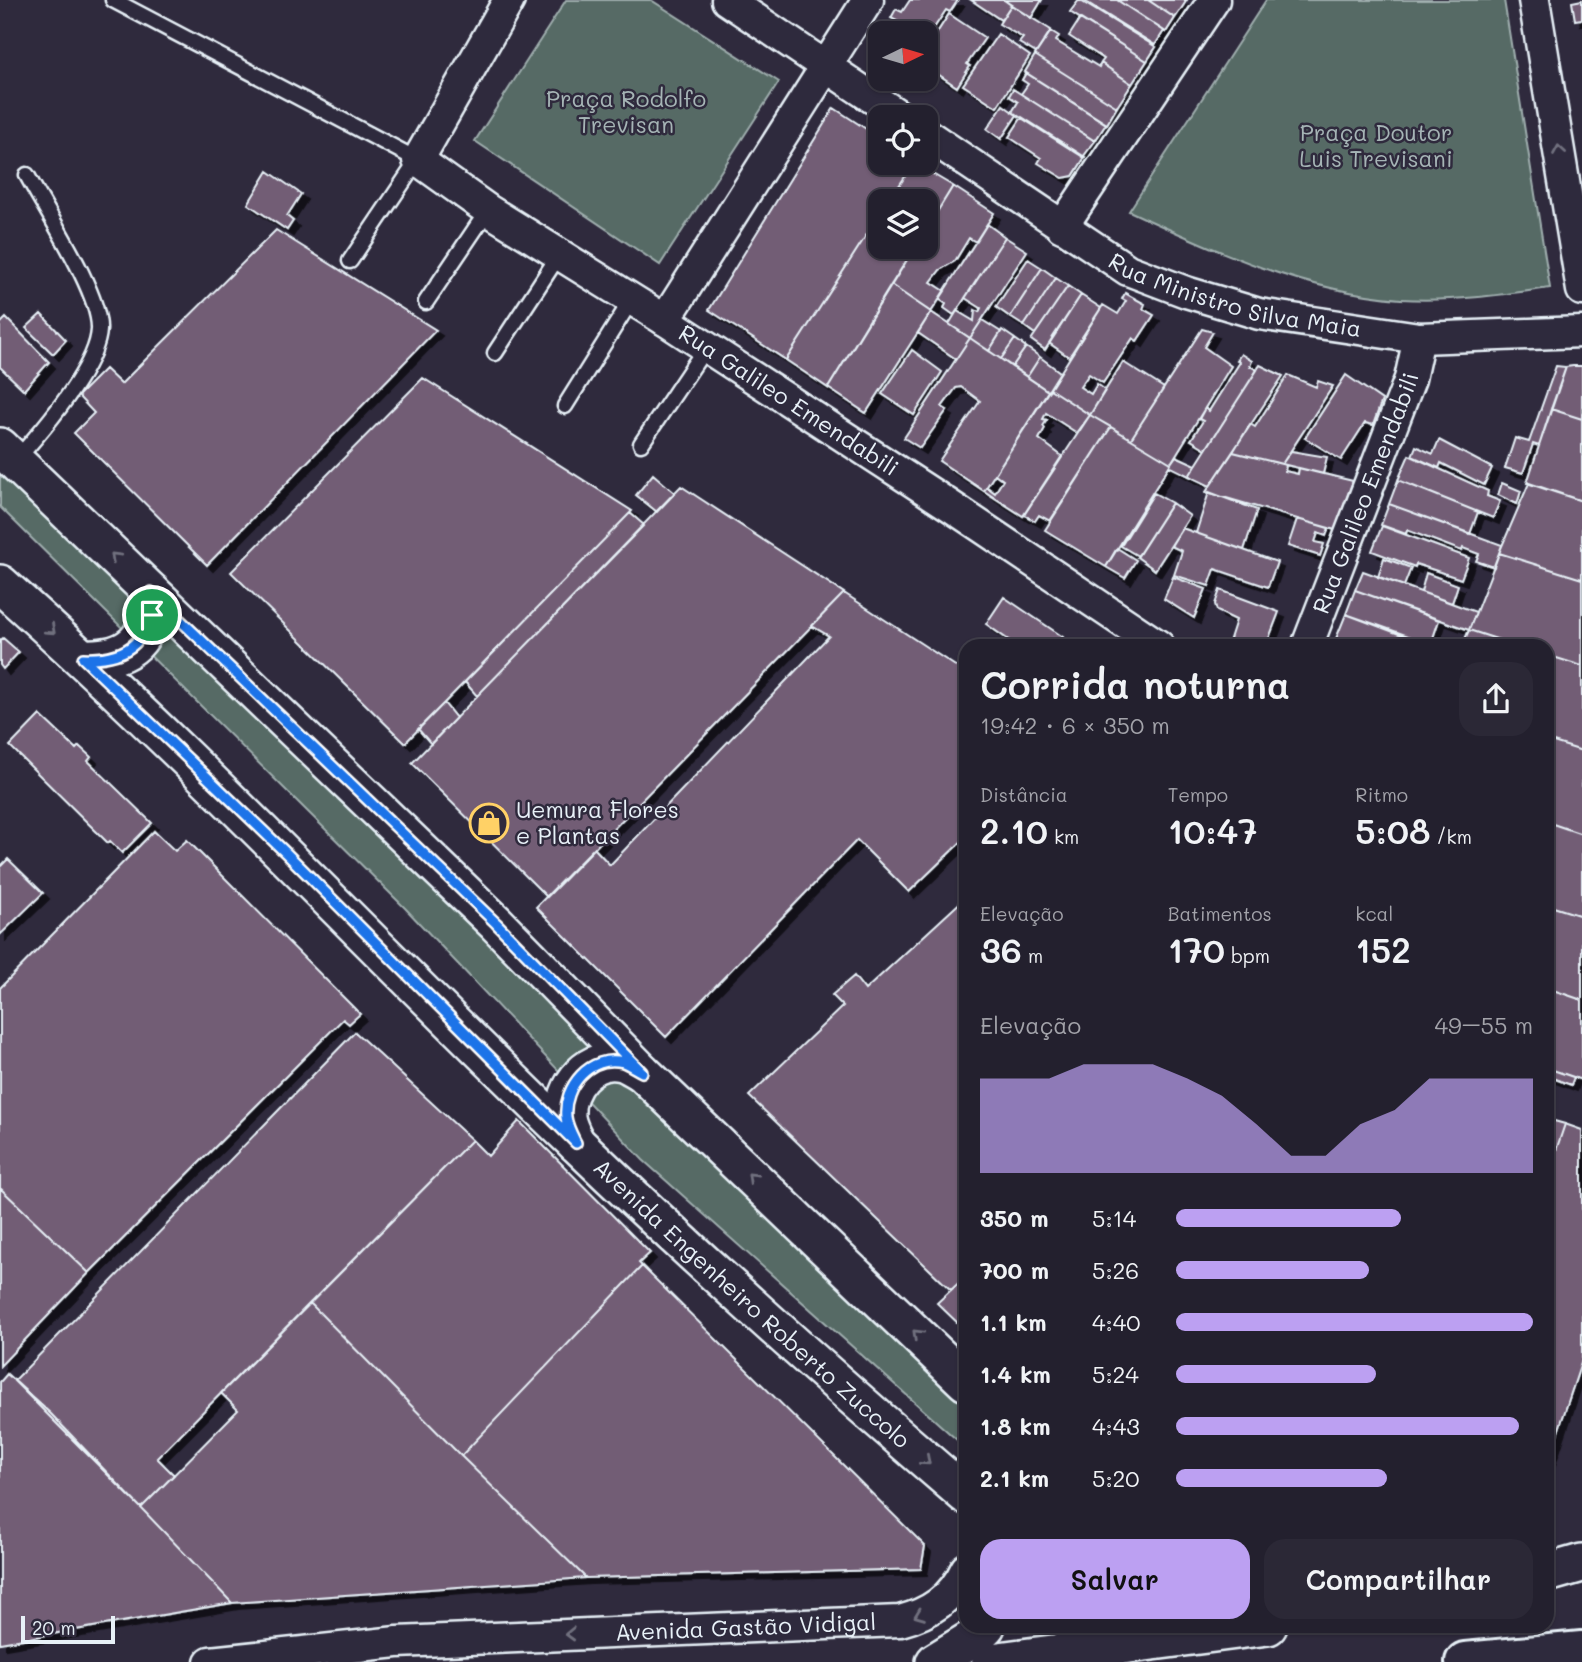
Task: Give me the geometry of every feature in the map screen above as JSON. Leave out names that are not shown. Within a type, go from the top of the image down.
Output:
[{"type":"highway","points":[[1465,1662],[1582,1651]]},
{"type":"street","points":[[418,160],[509,0]]},
{"type":"street","points":[[727,0],[883,105]]},
{"type":"street","points":[[666,320],[868,0]]},
{"type":"street","points":[[1062,228],[1214,0]]},
{"type":"street","points":[[1534,0],[1582,290]]},
{"type":"street","name":"Rua Ministro Silva Maia","points":[[938,142],[1128,270],[1186,292],[1259,314],[1419,338],[1582,332]]},
{"type":"street","name":"Rua Galileo Emendabili","points":[[418,160],[488,210],[666,320],[1148,639]]},
{"type":"street","name":"Rua Galileo Emendabili","points":[[1310,639],[1410,379],[1419,338]]},
{"type":"street","points":[[8,454],[496,923],[642,1072],[959,1375]]},
{"type":"street","name":"Avenida Engenheiro Roberto Zuccolo","points":[[0,584],[83,658],[286,853],[576,1143],[877,1418],[959,1489]]},
{"type":"street","points":[[83,658],[106,659],[127,651],[143,635],[152,615],[151,592]]},
{"type":"street","points":[[576,1143],[566,1119],[567,1096],[579,1076],[598,1063],[610,1062],[622,1062],[642,1072]]},
{"type":"street","points":[[1554,1571],[1582,1563]]},
{"type":"street","name":"Avenida Gastão Vidigal","points":[[210,1662],[397,1642],[900,1621],[923,1615],[946,1600],[959,1580]]},
{"type":"street","points":[[935,1662],[980,1633]]},
{"type":"street","points":[[991,1662],[1201,1633]]},
{"type":"lane","name":"Rua Galileo Emendabili","points":[[113,0],[418,160]]},
{"type":"lane","points":[[350,261],[418,160]]},
{"type":"lane","points":[[8,454],[59,412],[96,344],[99,329],[96,305],[27,176]]},
{"type":"lane","points":[[426,302],[488,210]]},
{"type":"lane","points":[[495,353],[559,255]]},
{"type":"lane","points":[[565,406],[632,299]]},
{"type":"lane","points":[[641,444],[706,347]]},
{"type":"green space","name":"Praça Rodolfo Trevisan","points":[[566,0],[651,0],[779,82],[660,265],[475,141]]},
{"type":"green space","name":"Praça Doutor Luis Trevisani","points":[[1266,0],[1504,0],[1550,288],[1438,300],[1365,295],[1295,279],[1261,267],[1194,241],[1129,211]]},
{"type":"green space","points":[[0,460],[680,1128],[959,1395],[959,1442],[643,1160],[405,908],[0,507]]},
{"type":"building","points":[[910,0],[958,0],[950,12],[946,10],[938,22],[897,21],[891,18],[896,9],[902,12]]},
{"type":"building","points":[[971,0],[1004,0],[1011,5],[1001,20]]},
{"type":"building","points":[[1004,0],[1042,0],[1031,18]]},
{"type":"building","points":[[1079,0],[1156,47],[1147,61],[1070,12]]},
{"type":"building","points":[[1083,0],[1117,0],[1164,31],[1155,45]]},
{"type":"building","points":[[1117,0],[1148,0],[1175,18],[1166,32]]},
{"type":"building","points":[[1148,0],[1187,0],[1175,18]]},
{"type":"building","points":[[1582,0],[1582,19],[1575,20],[1572,2]]},
{"type":"building","points":[[1011,5],[1051,30],[1036,53],[1019,43],[1023,38],[999,24]]},
{"type":"building","points":[[949,14],[985,38],[967,64],[970,66],[957,87],[938,74],[938,31]]},
{"type":"building","points":[[1080,19],[1147,61],[1132,84],[1101,63],[1104,59],[1069,36]]},
{"type":"building","points":[[1051,31],[1059,36],[1056,41],[1099,67],[1101,63],[1132,84],[1117,107],[1035,55]]},
{"type":"building","points":[[998,34],[1030,56],[997,107],[963,85]]},
{"type":"building","points":[[1035,55],[1117,107],[1107,124],[1025,72]]},
{"type":"building","points":[[1026,73],[1106,124],[1095,141],[1021,94],[1028,84],[1022,80]]},
{"type":"building","points":[[1013,89],[1095,141],[1083,157],[1012,112],[1018,102],[1009,96]]},
{"type":"building","points":[[1003,105],[1017,115],[1001,139],[987,129]]},
{"type":"building","points":[[834,108],[868,130],[868,175],[906,175],[897,189],[868,189],[868,233],[786,360],[709,310]]},
{"type":"building","points":[[1022,117],[1085,157],[1073,176],[1063,178],[1038,163],[1041,158],[1009,137]]},
{"type":"building","points":[[268,171],[301,194],[287,216],[293,221],[287,230],[248,204]]},
{"type":"building","points":[[906,175],[934,175],[953,186],[938,210],[938,189],[897,189]]},
{"type":"building","points":[[953,186],[994,213],[976,242],[969,238],[955,261],[940,270],[931,282],[945,291],[931,312],[891,285],[907,259],[938,259],[938,210]]},
{"type":"building","points":[[987,224],[1005,237],[954,315],[944,308],[946,304],[939,299]]},
{"type":"building","points":[[276,230],[436,330],[207,565],[74,433],[94,413],[78,396],[105,369],[121,384]]},
{"type":"building","points":[[868,233],[868,259],[908,259],[828,388],[786,360]]},
{"type":"building","points":[[1005,237],[1027,251],[970,338],[949,324],[957,311],[974,321],[975,310],[979,312],[981,308],[965,298]]},
{"type":"building","points":[[1028,259],[1042,268],[1010,317],[996,307]]},
{"type":"building","points":[[1042,268],[1056,278],[1024,326],[1010,317]]},
{"type":"building","points":[[1056,278],[1068,286],[1035,334],[1024,326]]},
{"type":"building","points":[[891,285],[931,312],[866,413],[828,388]]},
{"type":"building","points":[[1068,286],[1081,295],[1045,350],[1031,340]]},
{"type":"building","points":[[1125,293],[1145,304],[1143,309],[1154,315],[1137,341],[1133,338],[1103,383],[1089,374],[1080,387],[1091,394],[1097,384],[1105,390],[1090,415],[1050,389],[1103,305],[1118,314],[1126,301],[1122,299]]},
{"type":"building","points":[[1081,295],[1101,308],[1069,357],[1049,343]]},
{"type":"building","points":[[931,312],[970,338],[956,359],[918,333]]},
{"type":"building","points":[[41,314],[66,340],[53,354],[26,328]]},
{"type":"building","points":[[6,318],[49,362],[24,390],[0,367],[0,324]]},
{"type":"building","points":[[982,320],[1001,332],[989,351],[970,338]]},
{"type":"building","points":[[1202,329],[1213,332],[1204,347],[1231,366],[1171,463],[1131,439]]},
{"type":"building","points":[[1002,330],[1015,339],[1001,359],[989,351]]},
{"type":"building","points":[[970,338],[1048,391],[984,491],[939,461],[980,401],[961,387],[956,388],[942,407],[947,410],[920,448],[904,438]]},
{"type":"building","points":[[1015,339],[1026,347],[1012,367],[1001,359]]},
{"type":"building","points":[[1026,347],[1040,357],[1027,377],[1012,367]]},
{"type":"building","points":[[912,350],[942,372],[914,415],[882,394]]},
{"type":"building","points":[[1241,354],[1252,361],[1250,366],[1257,370],[1206,449],[1191,440],[1203,421],[1199,419],[1205,408],[1209,411],[1240,362],[1237,360]]},
{"type":"building","points":[[1040,357],[1060,372],[1048,391],[1027,377]]},
{"type":"building","points":[[1123,362],[1164,388],[1131,439],[1090,415]]},
{"type":"building","points":[[1260,365],[1283,376],[1210,486],[1189,476]]},
{"type":"building","points":[[1556,366],[1566,367],[1539,446],[1533,444],[1523,473],[1505,468],[1515,438],[1529,442]]},
{"type":"building","points":[[1582,366],[1582,419],[1551,409],[1566,367]]},
{"type":"building","points":[[1288,375],[1316,387],[1318,381],[1333,386],[1282,464],[1233,452],[1250,424],[1255,427]]},
{"type":"building","points":[[1346,375],[1382,400],[1373,425],[1365,423],[1341,460],[1305,438]]},
{"type":"building","points":[[423,378],[632,511],[405,743],[231,572]]},
{"type":"building","points":[[1050,389],[1090,415],[1077,433],[1046,413],[1043,419],[1047,420],[1043,426],[1045,428],[1039,439],[1062,456],[1023,516],[984,491],[987,487],[995,493],[1003,480],[995,474]]},
{"type":"building","points":[[1551,409],[1582,419],[1582,501],[1527,483]]},
{"type":"building","points":[[1090,415],[1111,427],[1050,521],[1039,515],[1035,521],[1024,515]]},
{"type":"building","points":[[1111,427],[1171,463],[1106,567],[1045,530]]},
{"type":"building","points":[[1439,440],[1492,468],[1484,485],[1441,463],[1439,468],[1412,456],[1416,446],[1433,454]]},
{"type":"building","points":[[1291,451],[1327,457],[1323,474],[1282,464]]},
{"type":"building","points":[[1233,452],[1286,465],[1285,471],[1298,474],[1299,468],[1353,481],[1335,530],[1206,492]]},
{"type":"building","points":[[1409,455],[1488,491],[1487,496],[1500,501],[1493,518],[1398,480]]},
{"type":"building","points":[[1176,456],[1196,465],[1189,476],[1169,466]]},
{"type":"building","points":[[653,474],[675,493],[657,512],[636,495]]},
{"type":"building","points":[[1398,480],[1478,512],[1470,534],[1389,504]]},
{"type":"building","points":[[1502,483],[1521,491],[1517,504],[1498,495]]},
{"type":"building","points":[[1529,483],[1582,501],[1582,579],[1499,553]]},
{"type":"building","points":[[681,486],[844,593],[547,897],[412,763]]},
{"type":"building","points":[[1209,492],[1257,510],[1244,550],[1196,533]]},
{"type":"building","points":[[1154,493],[1172,503],[1138,556],[1121,546]]},
{"type":"building","points":[[1172,503],[1190,516],[1155,570],[1137,557]]},
{"type":"building","points":[[1389,504],[1502,545],[1494,567],[1476,561],[1479,554],[1463,548],[1462,551],[1407,530],[1406,534],[1381,525]]},
{"type":"building","points":[[630,513],[644,525],[477,696],[465,682]]},
{"type":"building","points":[[1297,519],[1329,528],[1326,536],[1318,533],[1315,542],[1324,544],[1320,556],[1288,546]]},
{"type":"building","points":[[1382,526],[1469,558],[1461,579],[1416,564],[1415,567],[1372,551]]},
{"type":"building","points":[[1182,528],[1277,562],[1268,587],[1215,569],[1209,586],[1174,575],[1182,551],[1171,546]]},
{"type":"building","points":[[1117,548],[1136,560],[1125,578],[1106,567]]},
{"type":"building","points":[[1499,553],[1582,579],[1582,666],[1554,657],[1554,639],[1497,639],[1469,630]]},
{"type":"building","points":[[1384,558],[1411,568],[1404,586],[1378,577]]},
{"type":"building","points":[[1363,571],[1476,612],[1469,630],[1355,590]]},
{"type":"building","points":[[1426,573],[1458,585],[1452,603],[1421,592]]},
{"type":"building","points":[[1173,577],[1206,589],[1194,618],[1164,599]]},
{"type":"building","points":[[1220,590],[1279,612],[1269,639],[1230,639],[1236,620],[1217,611],[1215,604]]},
{"type":"building","points":[[1355,590],[1439,620],[1433,639],[1417,639],[1346,614]]},
{"type":"building","points":[[844,593],[959,668],[959,844],[909,892],[857,840],[666,1037],[536,907],[594,848],[610,865],[829,636],[812,626]]},
{"type":"building","points":[[1004,597],[1063,637],[1007,639],[986,624]]},
{"type":"building","points":[[1346,614],[1412,639],[1336,639]]},
{"type":"building","points":[[1469,630],[1497,639],[1465,639]]},
{"type":"building","points":[[3,638],[19,652],[3,669],[0,665],[0,641]]},
{"type":"building","points":[[1554,657],[1582,666],[1582,751],[1554,742]]},
{"type":"building","points":[[444,703],[456,718],[431,744],[418,729]]},
{"type":"building","points":[[40,715],[76,749],[79,746],[91,757],[88,761],[152,823],[122,853],[110,841],[108,843],[10,746]]},
{"type":"building","points":[[1554,742],[1582,751],[1582,834],[1554,824]]},
{"type":"building","points":[[1554,824],[1582,834],[1582,916],[1554,907]]},
{"type":"building","points":[[154,831],[175,851],[187,840],[360,1014],[349,1024],[343,1019],[89,1273],[0,1188],[0,988]]},
{"type":"building","points":[[8,859],[43,893],[0,935],[0,867]]},
{"type":"building","points":[[959,903],[959,1283],[951,1290],[749,1096],[843,1006],[832,995],[854,976],[865,990]]},
{"type":"building","points":[[1554,907],[1582,916],[1582,1000],[1554,990]]},
{"type":"building","points":[[1554,990],[1582,1000],[1582,1080],[1554,1070]]},
{"type":"building","points":[[355,1032],[472,1140],[157,1458],[174,1475],[141,1508],[14,1381]]},
{"type":"building","points":[[1554,1070],[1574,1077],[1571,1085],[1554,1079]]},
{"type":"building","points":[[519,1121],[650,1253],[639,1263],[642,1266],[461,1456],[310,1303],[472,1140],[488,1156]]},
{"type":"building","points":[[1554,1121],[1565,1124],[1554,1156]]},
{"type":"building","points":[[1565,1124],[1582,1130],[1582,1360],[1554,1444],[1554,1156]]},
{"type":"building","points":[[0,1188],[89,1273],[0,1366]]},
{"type":"building","points":[[642,1266],[925,1546],[921,1569],[586,1578],[461,1456]]},
{"type":"building","points":[[959,1283],[959,1324],[937,1303]]},
{"type":"building","points":[[310,1303],[586,1578],[232,1603],[141,1508],[238,1410],[221,1393]]},
{"type":"building","points":[[7,1374],[51,1414],[232,1603],[0,1643],[0,1382]]},
{"type":"place","name":"Uemura Flores e Plantas","points":[[489,823]]},
{"type":"route","points":[[151,592],[496,923],[642,1072],[622,1062],[598,1063],[579,1076],[567,1096],[566,1119],[576,1143],[286,853],[83,658],[106,659],[127,651],[143,635],[152,615],[151,592]]}]
